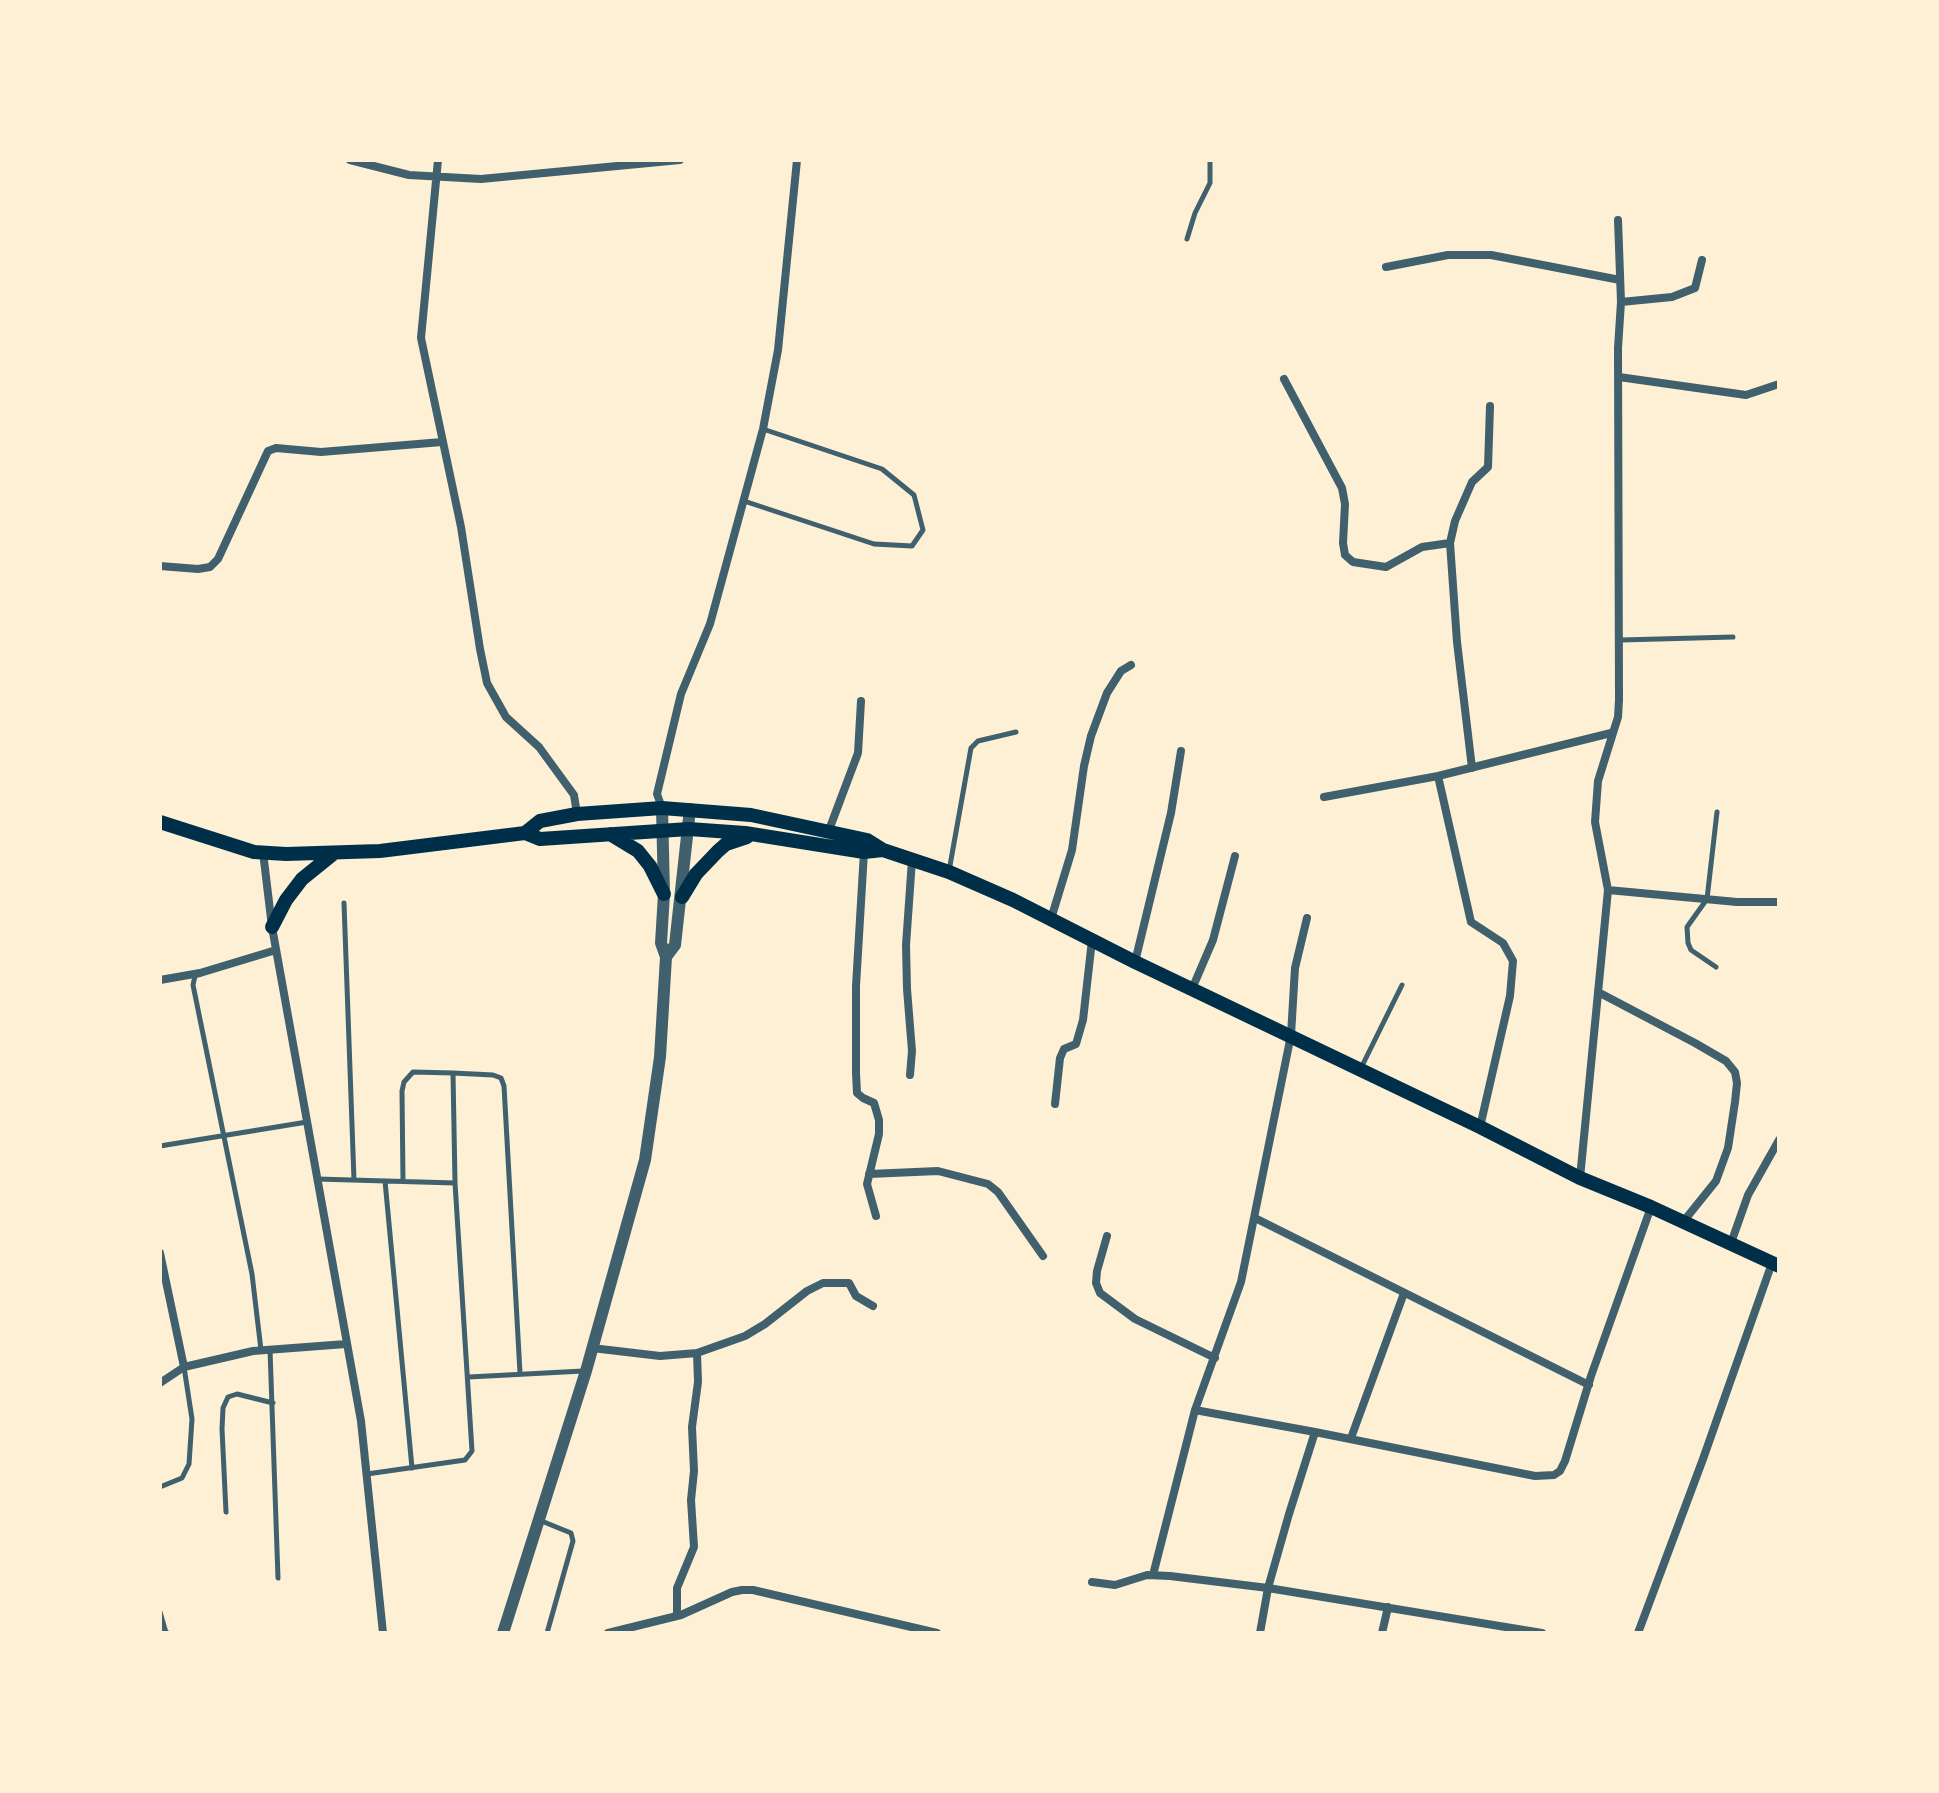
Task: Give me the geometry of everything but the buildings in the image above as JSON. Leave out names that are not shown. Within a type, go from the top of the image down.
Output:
[{"type":"main road","points":[[525,833],[540,821],[577,814],[662,808],[751,815],[867,840],[883,850],[943,870],[1051,919],[1580,1178],[1776,1265]]},
{"type":"main road","points":[[160,822],[224,844],[263,852],[333,854],[525,833],[540,839],[689,829],[755,835],[864,852],[883,850]]},
{"type":"main road","points":[[609,833],[638,851],[650,866],[664,894]]},
{"type":"main road","points":[[682,897],[696,874],[718,851],[737,839],[755,835]]},
{"type":"main road","points":[[272,927],[286,900],[302,879],[333,854]]},
{"type":"street","points":[[350,160],[409,175],[481,179],[680,160]]},
{"type":"street","points":[[438,160],[421,338],[461,527],[487,683],[506,717],[539,747],[574,795],[577,814]]},
{"type":"street","points":[[503,1633],[586,1371],[645,1160],[660,1057],[666,957],[661,943],[664,894],[662,808],[657,794],[681,694],[710,624],[763,429],[778,350],[797,160]]},
{"type":"street","points":[[1580,1178],[1608,890],[1595,822],[1598,781],[1618,717],[1621,640],[1621,302],[1618,220]]},
{"type":"street","points":[[1386,267],[1448,255],[1491,255],[1620,280]]},
{"type":"street","points":[[1621,302],[1672,297],[1695,288],[1702,260]]},
{"type":"street","points":[[1619,377],[1727,394],[1759,392],[1779,384]]},
{"type":"street","points":[[1284,379],[1342,488],[1345,555],[1353,562],[1386,567],[1422,547],[1450,543]]},
{"type":"street","points":[[1472,768],[1457,642],[1450,543],[1455,521],[1472,482],[1488,467],[1490,406]]},
{"type":"street","points":[[160,566],[198,569],[210,567],[218,559],[268,451],[276,448],[321,452],[442,442]]},
{"type":"street","points":[[1051,919],[1074,841],[1091,736],[1107,693],[1121,671],[1131,665]]},
{"type":"street","points":[[829,830],[858,753],[861,701]]},
{"type":"street","points":[[1324,797],[1438,776],[1611,733]]},
{"type":"street","points":[[1135,962],[1171,813],[1181,751]]},
{"type":"street","points":[[1438,776],[1471,922],[1503,943],[1513,961],[1510,996],[1480,1127]]},
{"type":"street","points":[[666,957],[675,945],[690,809]]},
{"type":"street","points":[[263,852],[272,927],[361,1421],[383,1633]]},
{"type":"street","points":[[864,852],[856,986],[856,1073],[857,1093],[874,1103],[879,1120],[867,1193],[876,1216]]},
{"type":"street","points":[[1192,989],[1213,940],[1235,856]]},
{"type":"street","points":[[910,1075],[912,1051],[906,945],[912,860]]},
{"type":"street","points":[[1608,890],[1779,902]]},
{"type":"street","points":[[1153,1575],[1195,1410],[1241,1282],[1291,1035],[1295,968],[1307,918]]},
{"type":"street","points":[[1055,1104],[1060,1058],[1064,1049],[1076,1044],[1083,1020],[1092,940]]},
{"type":"street","points":[[160,980],[200,973],[276,950]]},
{"type":"street","points":[[1598,992],[1726,1061],[1735,1072],[1737,1083],[1730,1132],[1716,1181],[1683,1222]]},
{"type":"street","points":[[1731,1243],[1748,1195],[1779,1140]]},
{"type":"street","points":[[869,1174],[938,1171],[988,1184],[998,1192],[1043,1256]]},
{"type":"street","points":[[1195,1410],[1535,1476],[1554,1475],[1565,1461],[1651,1207]]},
{"type":"street","points":[[1255,1218],[1589,1385]]},
{"type":"street","points":[[1107,1236],[1097,1271],[1096,1283],[1100,1293],[1135,1319],[1215,1358]]},
{"type":"street","points":[[160,1253],[184,1367]]},
{"type":"street","points":[[1638,1633],[1776,1265]]},
{"type":"street","points":[[592,1348],[660,1356],[697,1353],[745,1336],[823,1283],[849,1283],[856,1296],[873,1306]]},
{"type":"street","points":[[1351,1438],[1404,1293]]},
{"type":"street","points":[[160,1383],[184,1367],[266,1350],[346,1344]]},
{"type":"street","points":[[677,1616],[677,1588],[694,1547],[692,1427],[698,1382],[697,1353]]},
{"type":"street","points":[[1260,1633],[1268,1588],[1315,1432]]},
{"type":"street","points":[[1092,1582],[1121,1584],[1153,1575],[1268,1588],[1388,1607],[1501,1630],[1542,1633]]},
{"type":"street","points":[[608,1633],[699,1609],[732,1592],[753,1590],[937,1633]]},
{"type":"street","points":[[1382,1633],[1388,1607]]},
{"type":"lane","points":[[1187,239],[1195,213],[1210,183],[1210,160]]},
{"type":"lane","points":[[744,501],[874,544],[912,546],[923,530],[914,495],[882,469],[763,429]]},
{"type":"lane","points":[[1621,640],[1733,637]]},
{"type":"lane","points":[[943,870],[971,748],[978,741],[1016,732]]},
{"type":"lane","points":[[1716,967],[1699,957],[1688,943],[1687,927],[1707,899],[1717,812]]},
{"type":"lane","points":[[344,903],[354,1180]]},
{"type":"lane","points":[[200,973],[195,976],[193,985],[252,1274],[273,1403],[278,1578]]},
{"type":"lane","points":[[1361,1069],[1402,985]]},
{"type":"lane","points":[[403,1181],[402,1091],[404,1082],[413,1072],[493,1075],[501,1078],[504,1086],[520,1373]]},
{"type":"lane","points":[[366,1474],[465,1460],[473,1444],[455,1183],[453,1073]]},
{"type":"lane","points":[[160,1146],[307,1122]]},
{"type":"lane","points":[[317,1179],[455,1183]]},
{"type":"lane","points":[[385,1181],[412,1468]]},
{"type":"lane","points":[[160,1487],[182,1478],[189,1464],[192,1419],[184,1367]]},
{"type":"lane","points":[[469,1377],[586,1371]]},
{"type":"lane","points":[[226,1512],[223,1408],[228,1397],[237,1394],[273,1403]]},
{"type":"lane","points":[[538,1520],[571,1533],[573,1541],[547,1633]]},
{"type":"lane","points":[[160,1612],[164,1633]]}]
